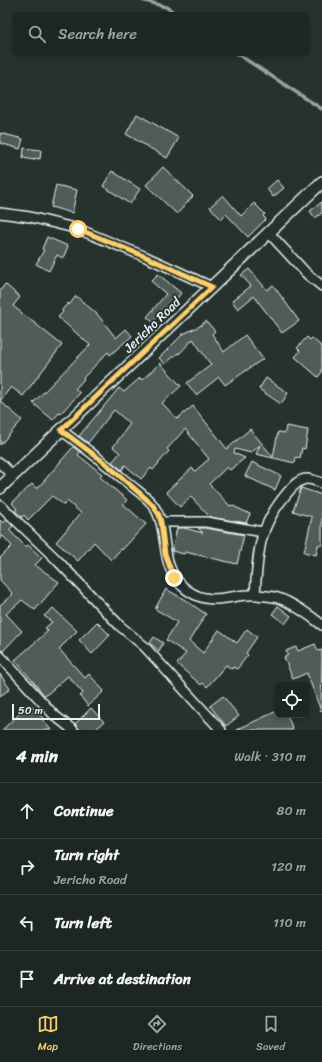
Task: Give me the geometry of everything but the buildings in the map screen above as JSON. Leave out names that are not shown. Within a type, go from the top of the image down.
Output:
[{"type":"street","name":"Jericho Road","points":[[0,488],[322,182]]},
{"type":"street","points":[[0,213],[30,217],[78,229],[146,257],[212,287]]},
{"type":"street","points":[[269,233],[307,274],[322,286]]},
{"type":"street","points":[[61,430],[105,463],[152,504],[159,515],[161,522],[165,554],[169,568],[174,578],[186,590],[197,596],[212,599],[255,595],[279,598],[309,614],[322,625]]},
{"type":"street","points":[[0,463],[13,476]]},
{"type":"street","points":[[255,595],[257,560],[263,532],[276,506],[294,485],[300,481],[307,479],[322,483]]},
{"type":"street","points":[[0,505],[120,626],[144,646],[221,730]]},
{"type":"street","points":[[161,522],[206,522],[263,532]]},
{"type":"street","points":[[0,656],[54,715],[73,730]]},
{"type":"waterway","points":[[142,0],[166,7],[174,12]]},
{"type":"waterway","points":[[241,56],[322,109]]},
{"type":"route","points":[[78,229],[146,257],[212,287],[61,430],[105,463],[152,504],[159,515],[165,554],[174,578]]}]
